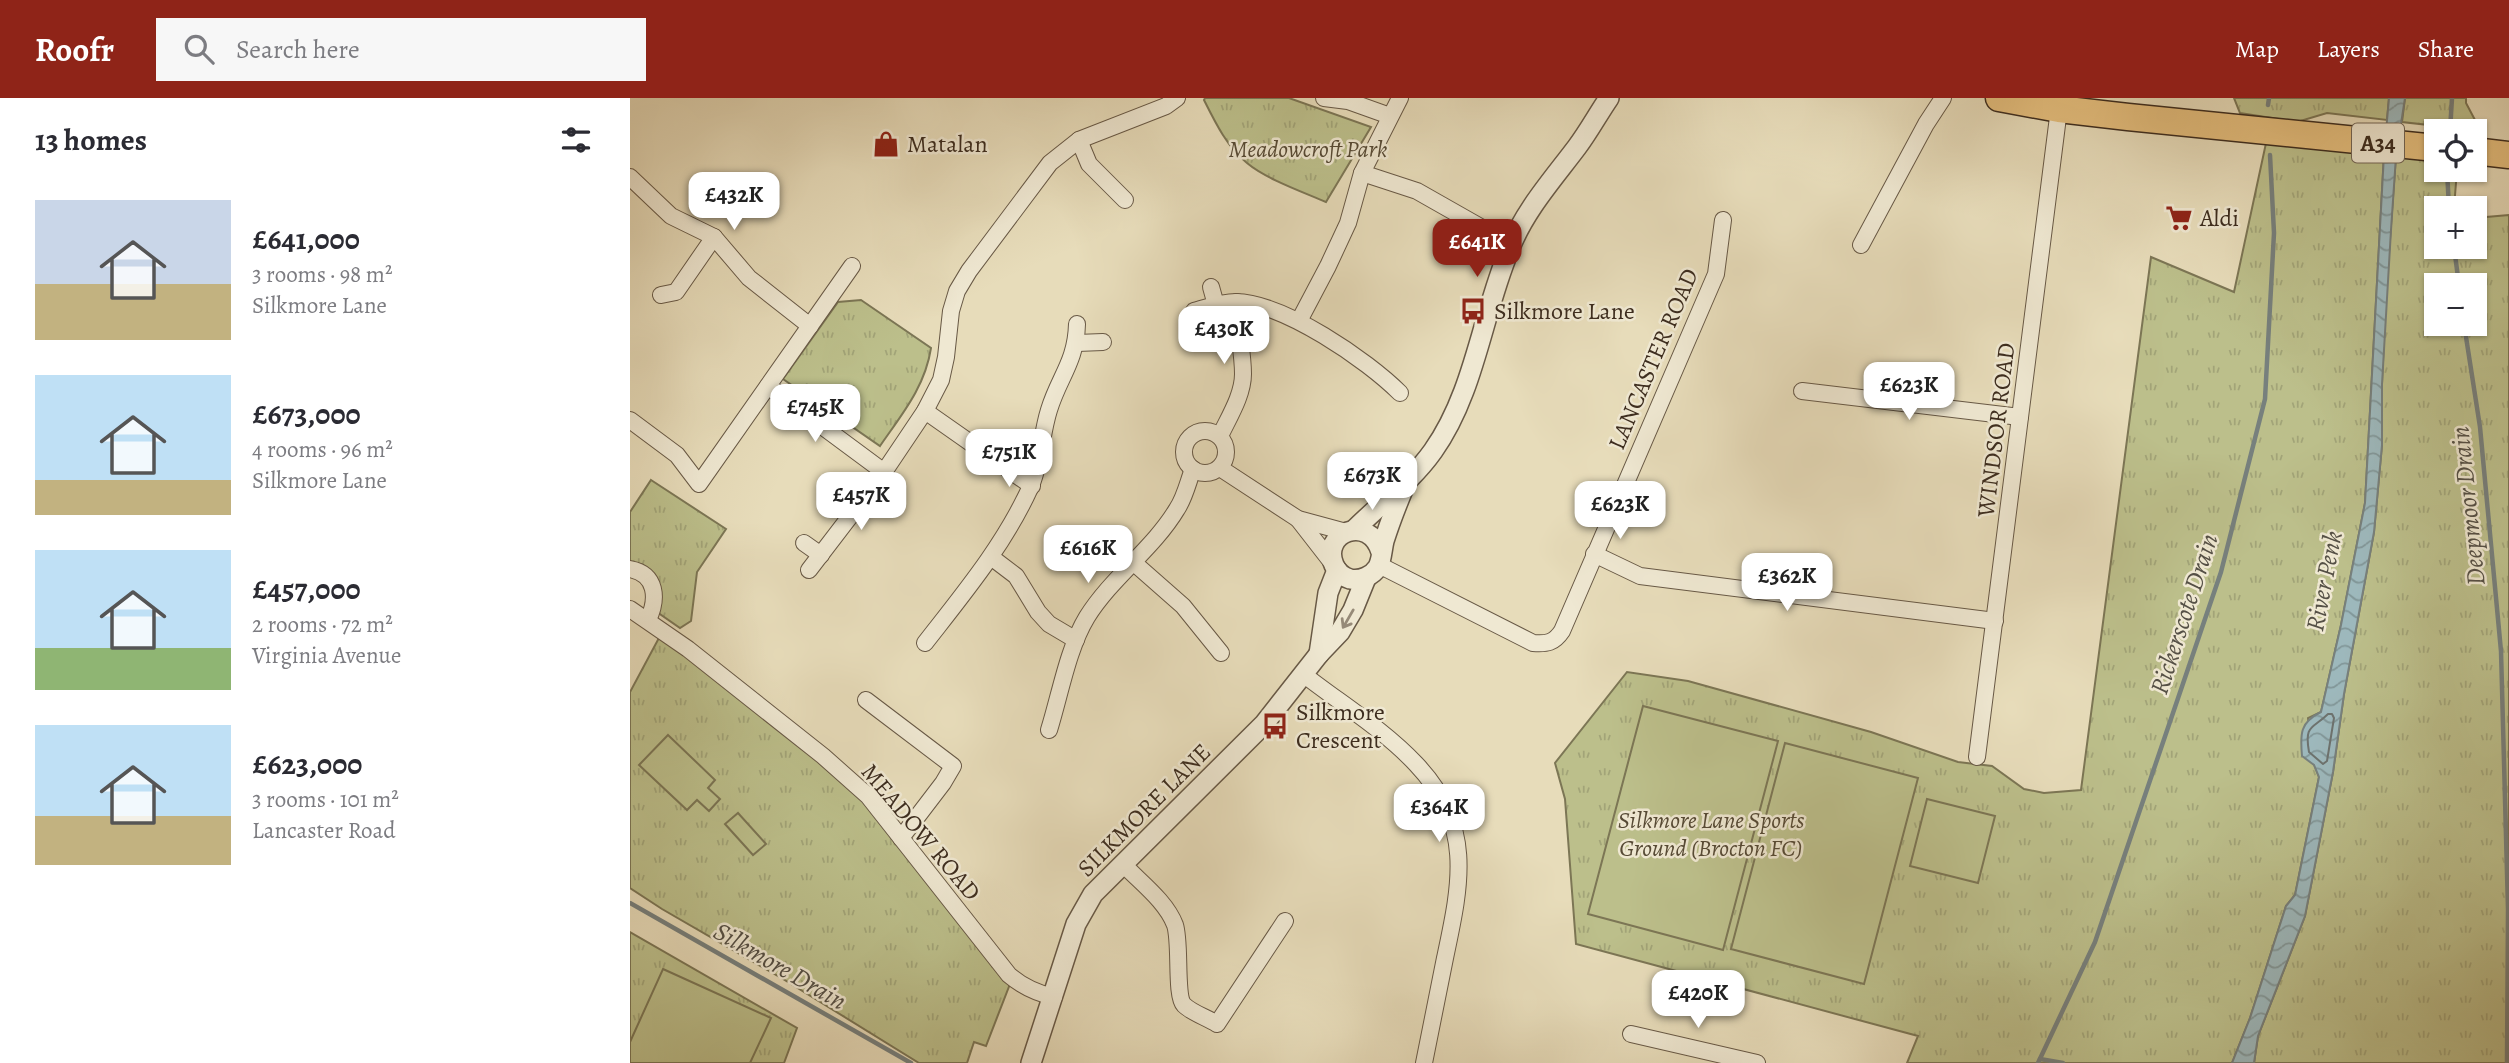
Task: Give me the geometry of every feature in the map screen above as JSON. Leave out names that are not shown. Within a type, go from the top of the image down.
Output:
[{"type":"highway","name":"A34","points":[[1999,98],[2059,109],[2424,147]]},
{"type":"highway","points":[[2487,152],[2509,155]]},
{"type":"street","points":[[1324,98],[1348,101],[1390,116]]},
{"type":"street","points":[[1299,321],[1348,223],[1362,173],[1400,98]]},
{"type":"street","points":[[1861,245],[1926,124],[1943,98]]},
{"type":"street","points":[[809,570],[884,472],[925,411],[941,380],[951,311],[957,291],[1050,163],[1079,140],[1168,101]]},
{"type":"street","name":"SILKMORE LANE","points":[[1319,654],[1328,593],[1335,567],[1331,554],[1335,542],[1405,485],[1434,450],[1466,384],[1510,247],[1550,180],[1590,130],[1606,101]]},
{"type":"street","name":"WINDSOR ROAD","points":[[1977,757],[2059,109]]},
{"type":"street","points":[[1079,140],[1089,164],[1125,200]]},
{"type":"street","points":[[1362,173],[1417,191],[1484,229]]},
{"type":"street","points":[[630,177],[671,216],[714,237],[749,278],[810,326]]},
{"type":"street","name":"LANCASTER ROAD","points":[[1375,565],[1533,643],[1546,644],[1556,640],[1716,274],[1723,220]]},
{"type":"street","points":[[673,298],[714,237]]},
{"type":"street","points":[[630,420],[677,455],[699,484],[852,266]]},
{"type":"street","points":[[1211,287],[1216,305]]},
{"type":"street","points":[[1220,436],[1239,396],[1244,375],[1237,302]]},
{"type":"street","points":[[1194,311],[1237,302],[1256,304],[1299,321],[1340,346],[1400,393]]},
{"type":"street","points":[[925,643],[991,557],[1032,486],[1049,409],[1072,360],[1077,342],[1077,324]]},
{"type":"street","points":[[1077,342],[1103,341]]},
{"type":"street","points":[[768,386],[884,472]]},
{"type":"street","points":[[1802,391],[2020,417]]},
{"type":"street","points":[[925,411],[1032,486]]},
{"type":"street","points":[[1207,430],[1220,436],[1227,449],[1226,459],[1220,468],[1209,473],[1193,469],[1184,453],[1189,439],[1194,433],[1207,430]]},
{"type":"street","points":[[1220,468],[1298,519],[1335,567],[1350,579],[1375,565],[1378,543],[1364,531],[1350,531],[1298,519]]},
{"type":"street","points":[[1049,730],[1076,640],[1086,619],[1112,582],[1133,562],[1177,509],[1193,469]]},
{"type":"street","name":"SILKMORE LANE","points":[[1031,1063],[1076,924],[1093,894],[1264,724],[1319,654],[1340,632],[1375,565],[1405,485]]},
{"type":"street","points":[[804,543],[821,555]]},
{"type":"street","points":[[1594,554],[1640,576],[1995,621]]},
{"type":"street","points":[[991,557],[1016,576],[1038,612],[1049,624],[1076,640]]},
{"type":"street","points":[[1133,562],[1183,606],[1221,653]]},
{"type":"street","points":[[630,569],[646,576],[653,586],[654,604],[648,620]]},
{"type":"street","name":"MEADOW ROAD","points":[[630,609],[688,649],[823,755],[868,796],[1009,975],[1018,984],[1054,997]]},
{"type":"street","points":[[1303,674],[1380,732],[1416,764],[1444,800],[1456,835],[1460,864],[1458,900],[1424,1063]]},
{"type":"street","points":[[866,700],[953,766],[901,838]]},
{"type":"street","points":[[1123,864],[1168,911],[1175,927],[1179,949],[1180,997],[1184,1004],[1217,1024],[1285,921]]},
{"type":"street","points":[[1631,1034],[1737,1061],[1757,1063]]},
{"type":"green space","name":"Meadowcroft Park","points":[[1205,98],[1289,98],[1371,127],[1326,202],[1274,180],[1247,163],[1233,150],[1222,134]]},
{"type":"green space","points":[[2234,98],[2389,98],[2387,120],[2327,113],[2297,122],[2240,113]]},
{"type":"green space","points":[[2405,98],[2466,98],[2474,119],[2424,119],[2424,124],[2402,122]]},
{"type":"green space","name":"Silkmore Lane Sports Ground (Brocton FC)","points":[[2266,143],[2384,154],[2365,503],[2321,712],[2308,718],[2314,764],[2319,777],[2295,895],[2286,906],[2250,1018],[2232,1063],[1907,1063],[1918,1036],[1576,944],[1565,799],[1555,763],[1627,672],[1688,681],[1871,732],[1958,762],[1992,766],[2024,789],[2044,793],[2081,790],[2151,257],[2234,292]]},
{"type":"green space","points":[[2396,156],[2424,159],[2424,182],[2456,182],[2455,196],[2424,196],[2424,259],[2487,259],[2487,217],[2509,215],[2509,1063],[2254,1063],[2258,1036],[2305,916],[2333,772],[2344,694],[2374,532],[2382,445],[2382,384]]},
{"type":"green space","points":[[861,300],[931,348],[918,388],[880,446],[783,379],[838,302]]},
{"type":"green space","points":[[651,480],[726,529],[697,572],[691,621],[680,628],[657,612],[659,601],[630,565],[630,512]]},
{"type":"green space","points":[[660,636],[769,719],[863,801],[1010,984],[986,1046],[974,1042],[967,1063],[919,1063],[630,888],[630,692]]},
{"type":"green space","name":"Silkmore Lane Sports Ground (Brocton FC)","points":[[1643,706],[1778,741],[1723,950],[1588,914]]},
{"type":"green space","points":[[668,735],[715,780],[708,788],[720,799],[709,811],[697,800],[687,810],[639,765]]},
{"type":"green space","points":[[1785,743],[1918,778],[1864,984],[1731,949]]},
{"type":"green space","points":[[1927,799],[1995,816],[1978,883],[1910,866]]},
{"type":"green space","points":[[738,813],[766,844],[753,855],[725,824]]},
{"type":"green space","points":[[630,932],[797,1028],[784,1063],[630,1063]]},
{"type":"green space","points":[[663,969],[771,1018],[750,1063],[630,1063],[630,1042]]},
{"type":"water","points":[[2389,98],[2405,98],[2396,156],[2382,384],[2382,445],[2374,532],[2305,916],[2258,1036],[2254,1063],[2232,1063],[2250,1018],[2286,906],[2295,895],[2319,777],[2314,765],[2302,756],[2302,735],[2309,720],[2321,712],[2365,503]]},
{"type":"waterway","name":"Rickerscote Drain","points":[[2268,105],[2269,98]]},
{"type":"waterway","name":"Deepmoor Drain","points":[[2451,119],[2452,98]]},
{"type":"waterway","name":"Rickerscote Drain","points":[[2038,1063],[2095,942],[2221,572],[2265,399],[2274,233],[2270,155]]},
{"type":"waterway","name":"Deepmoor Drain","points":[[2448,182],[2448,196]]},
{"type":"waterway","name":"Deepmoor Drain","points":[[2456,259],[2457,273]]},
{"type":"waterway","name":"Deepmoor Drain","points":[[2466,336],[2480,427],[2501,651],[2508,909],[2507,1063]]},
{"type":"waterway","name":"Silkmore Drain","points":[[630,903],[911,1063]]},
{"type":"waterway","points":[[2040,1059],[2063,1063]]},
{"type":"place","name":"Matalan","points":[[886,144]]},
{"type":"place","name":"Aldi","points":[[2179,218]]},
{"type":"place","name":"Silkmore Lane","points":[[1473,311]]},
{"type":"place","name":"Silkmore Crescent","points":[[1275,726]]},
{"type":"water label","name":"River Penk","points":[[2324,581]]}]
